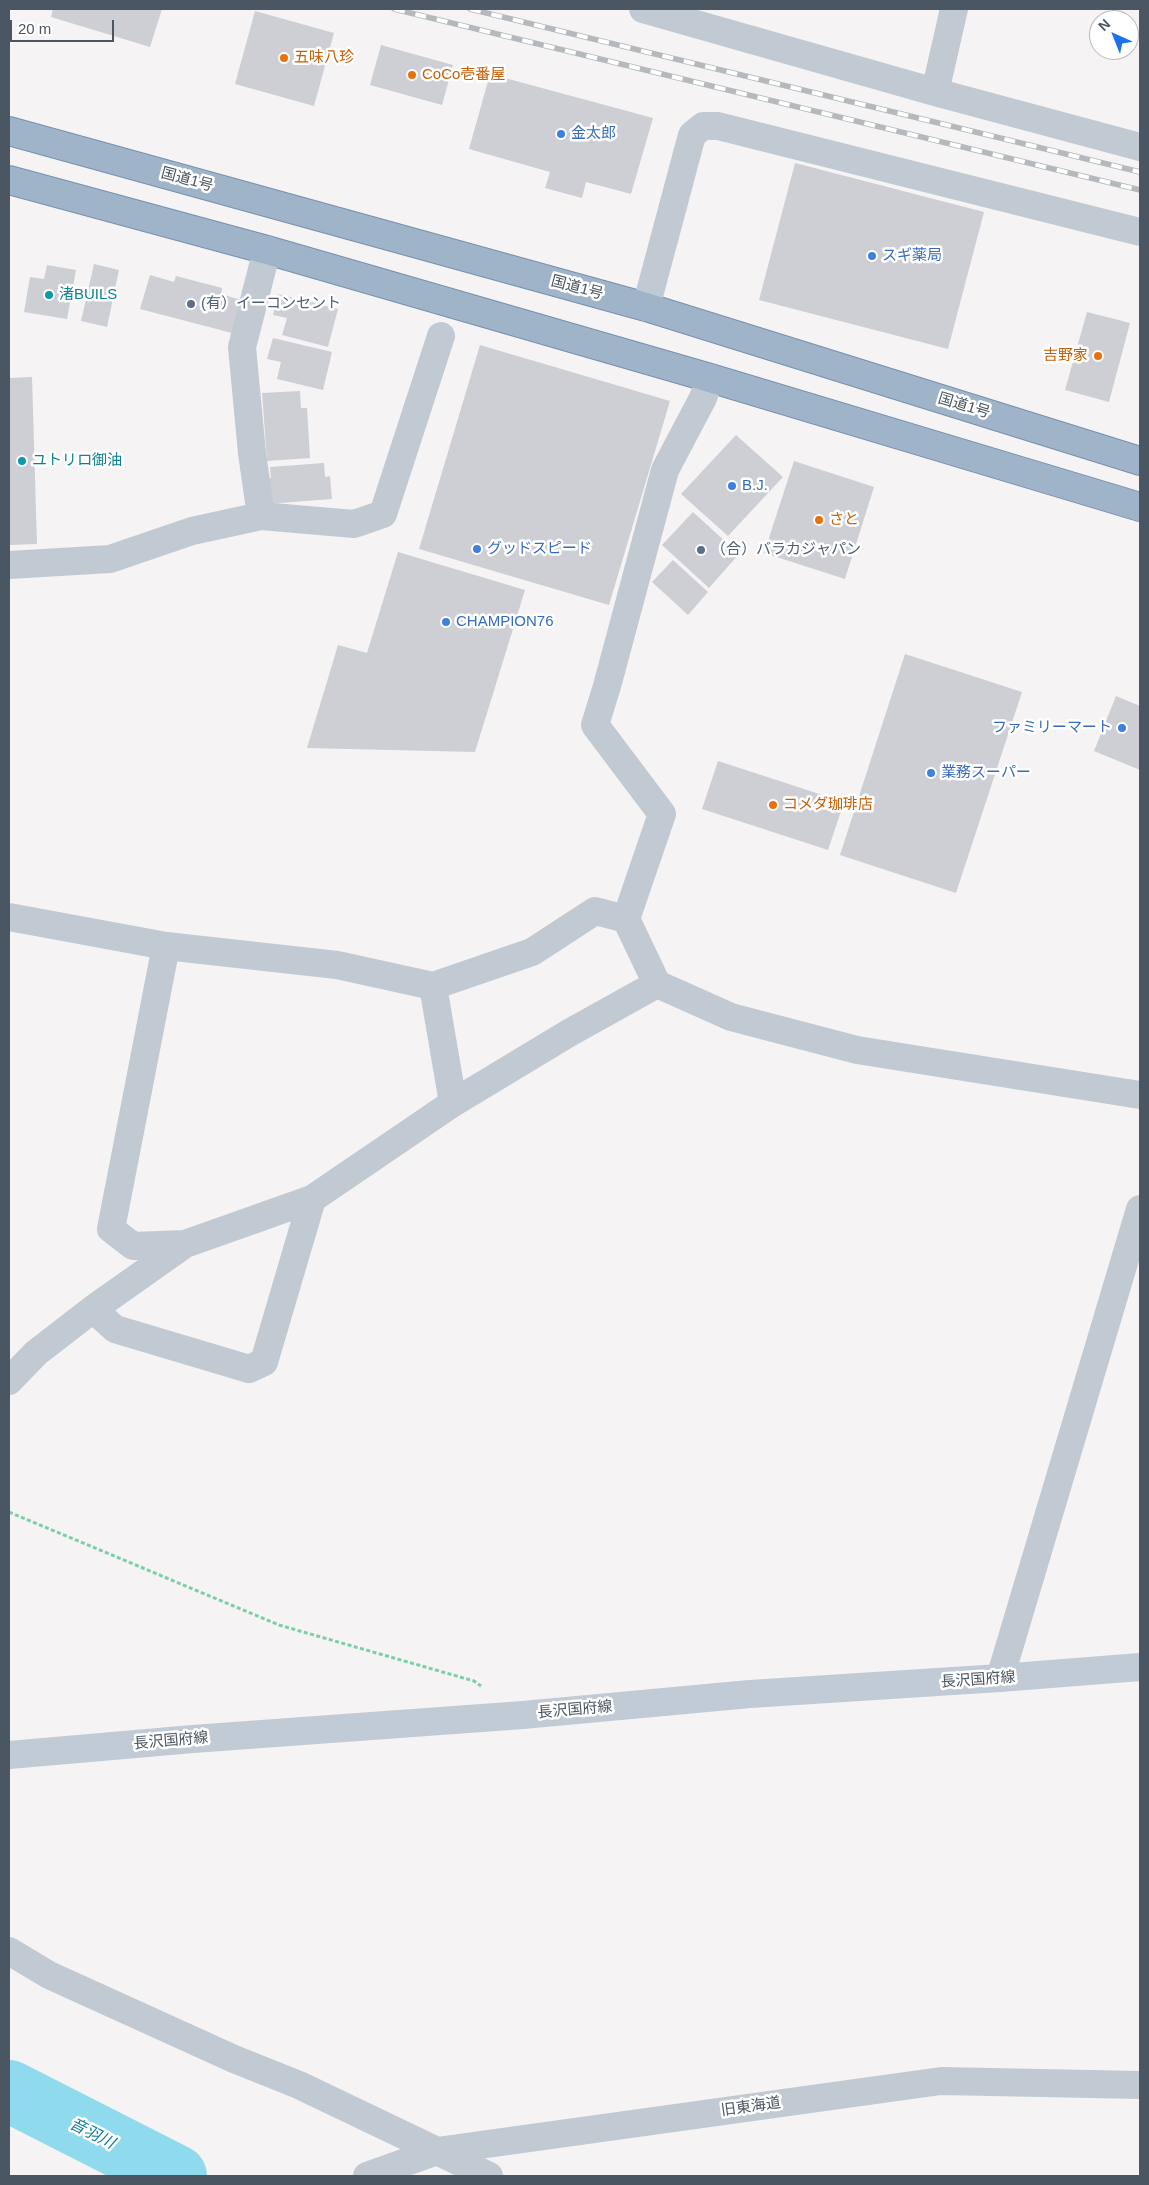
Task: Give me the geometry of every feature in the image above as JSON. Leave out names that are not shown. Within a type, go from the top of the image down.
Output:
[{"type":"highway","name":"国道1号","points":[[9,131],[646,307],[1140,461]]},
{"type":"highway","points":[[9,180],[267,250],[710,378],[1140,507]]},
{"type":"main road","name":"長沢国府線","points":[[9,1755],[193,1739],[523,1715],[750,1694],[1140,1667]]},
{"type":"street","points":[[643,9],[935,92],[1140,147]]},
{"type":"street","points":[[935,92],[954,9]]},
{"type":"street","points":[[646,307],[692,135],[704,126],[718,126],[1140,232]]},
{"type":"street","points":[[261,516],[252,453],[242,347],[267,250]]},
{"type":"street","points":[[9,565],[110,559],[192,531],[261,516],[354,524],[383,514],[441,336]]},
{"type":"street","points":[[710,378],[703,398],[665,470],[595,724],[662,814],[626,919],[657,984],[732,1017],[856,1050],[1140,1095]]},
{"type":"street","points":[[9,917],[166,946],[337,965],[433,986],[532,952],[595,911],[626,919]]},
{"type":"street","points":[[166,946],[111,1229],[133,1246],[185,1244]]},
{"type":"street","points":[[9,1381],[36,1353],[185,1244],[312,1199],[453,1102],[569,1033],[657,984]]},
{"type":"street","points":[[433,986],[453,1102]]},
{"type":"street","points":[[94,1309],[115,1329],[249,1369],[264,1362],[312,1199]]},
{"type":"street","points":[[1000,1678],[1140,1209]]},
{"type":"street","points":[[9,1951],[49,1975],[234,2059],[299,2085],[489,2176]]},
{"type":"street","name":"旧東海道","points":[[367,2176],[437,2151],[941,2081],[1140,2085]]},
{"type":"path","points":[[9,1512],[280,1624],[474,1681],[523,1715]]},
{"type":"building","points":[[53,9],[162,9],[150,47],[51,17]]},
{"type":"building","name":"五味八珍","points":[[255,11],[334,33],[314,106],[235,84]]},
{"type":"building","name":"CoCo壱番屋","points":[[381,45],[453,65],[442,105],[370,85]]},
{"type":"building","name":"金太郎","points":[[490,74],[653,118],[631,194],[586,182],[582,198],[545,188],[550,172],[469,149]]},
{"type":"building","name":"スギ薬局","points":[[795,163],[984,212],[948,349],[759,300]]},
{"type":"building","points":[[94,264],[119,270],[107,327],[81,321]]},
{"type":"building","name":"渚BUILS","points":[[47,265],[76,270],[67,319],[24,312],[30,277],[44,279]]},
{"type":"building","name":"(有）イーコンセント","points":[[150,275],[174,282],[176,276],[222,288],[221,294],[241,300],[232,333],[140,309]]},
{"type":"building","points":[[278,294],[338,309],[328,347],[282,335],[287,318],[273,315]]},
{"type":"building","name":"吉野家","points":[[1087,312],[1130,323],[1109,402],[1065,390]]},
{"type":"building","points":[[273,338],[332,352],[323,390],[277,379],[281,362],[267,359]]},
{"type":"building","points":[[480,345],[670,401],[609,605],[419,549]]},
{"type":"building","name":"ユトリロ御油","points":[[32,377],[37,544],[9,545],[9,378]]},
{"type":"building","points":[[300,391],[301,408],[307,408],[310,458],[267,461],[262,393]]},
{"type":"building","name":"B.J.","points":[[736,435],[783,477],[728,536],[681,494]]},
{"type":"building","name":"さと","points":[[794,461],[874,487],[845,579],[764,553]]},
{"type":"building","points":[[324,463],[325,477],[330,476],[332,499],[267,504],[265,479],[271,478],[270,467]]},
{"type":"building","name":"（合）バラカジャパン","points":[[693,512],[739,554],[709,588],[662,545]]},
{"type":"building","points":[[398,552],[525,590],[475,752],[307,748],[338,645],[367,653]]},
{"type":"building","points":[[673,560],[708,592],[688,615],[652,582]]},
{"type":"building","name":"業務スーパー","points":[[905,654],[1022,692],[956,893],[840,855]]},
{"type":"building","name":"ファミリーマート","points":[[1116,696],[1140,706],[1140,770],[1094,751]]},
{"type":"building","name":"コメダ珈琲店","points":[[718,761],[844,802],[828,850],[702,809]]},
{"type":"waterway","name":"音羽川","points":[[9,2091],[176,2176]]},
{"type":"railway","points":[[394,9],[1140,190]]},
{"type":"railway","points":[[470,9],[1140,172]]},
{"type":"place","name":"五味八珍","points":[[284,58]]},
{"type":"place","name":"CoCo壱番屋","points":[[412,75]]},
{"type":"place","name":"金太郎","points":[[561,134]]},
{"type":"place","name":"スギ薬局","points":[[872,256]]},
{"type":"place","name":"渚BUILS","points":[[49,295]]},
{"type":"place","name":"(有）イーコンセント","points":[[191,304]]},
{"type":"place","name":"吉野家","points":[[1098,356]]},
{"type":"place","name":"ユトリロ御油","points":[[22,461]]},
{"type":"place","name":"B.J.","points":[[732,486]]},
{"type":"place","name":"さと","points":[[819,520]]},
{"type":"place","name":"グッドスピード","points":[[477,549]]},
{"type":"place","name":"（合）バラカジャパン","points":[[701,550]]},
{"type":"place","name":"CHAMPION76","points":[[446,622]]},
{"type":"place","name":"ファミリーマート","points":[[1122,728]]},
{"type":"place","name":"業務スーパー","points":[[931,773]]},
{"type":"place","name":"コメダ珈琲店","points":[[773,805]]}]
